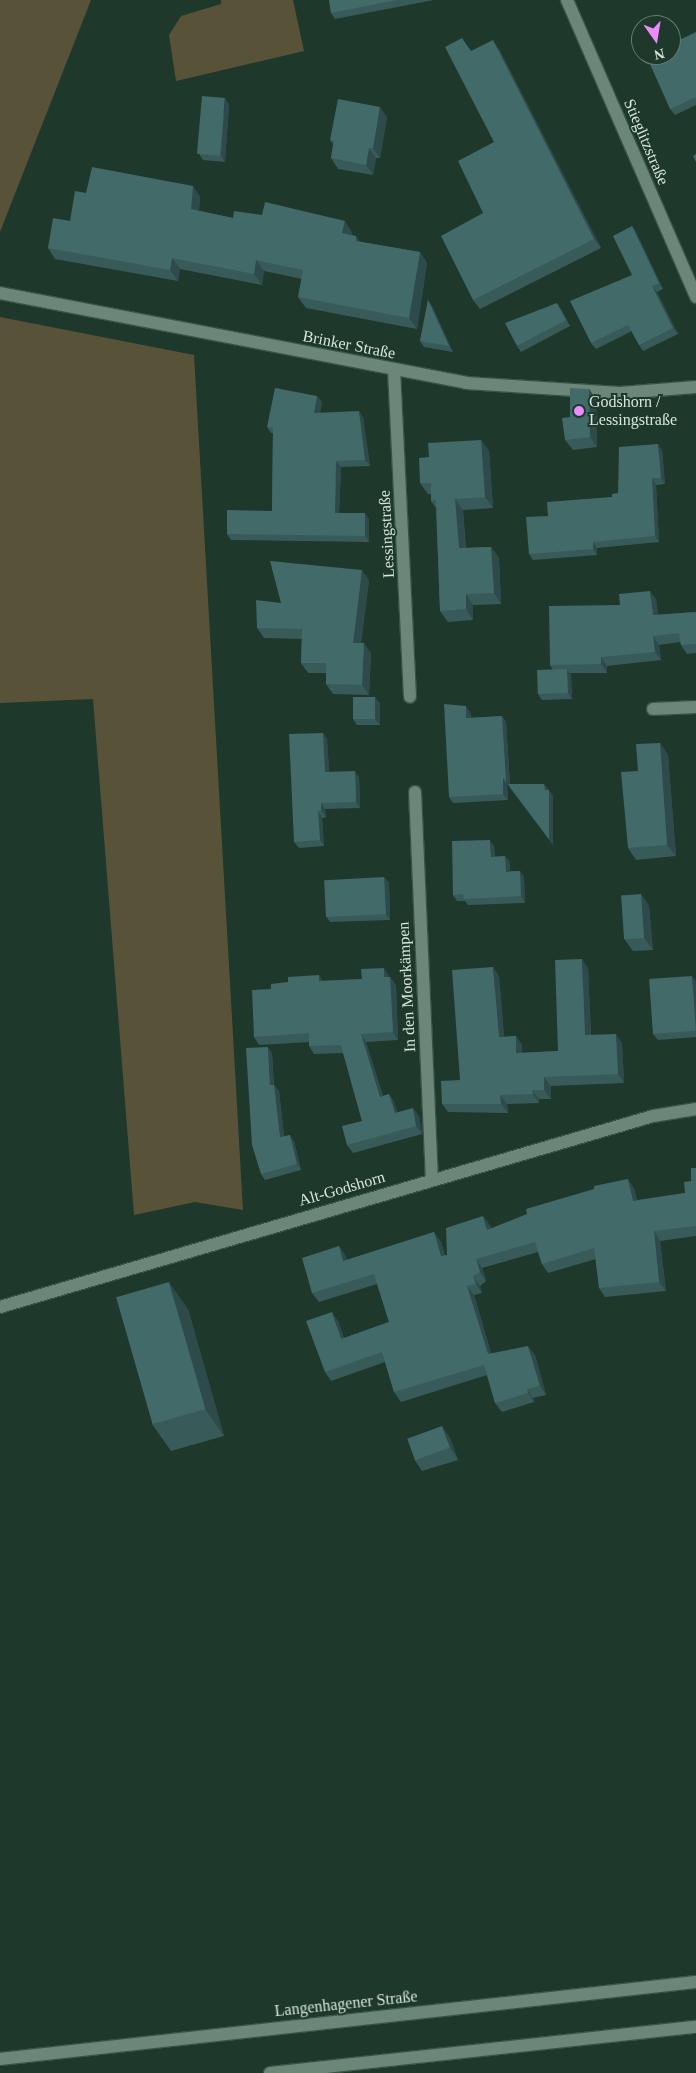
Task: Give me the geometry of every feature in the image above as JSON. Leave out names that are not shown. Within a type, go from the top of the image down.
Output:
[{"type":"street","name":"Stieglitzstraße","points":[[567,0],[696,297]]},
{"type":"street","name":"Brinker Straße","points":[[0,293],[466,383],[563,391],[620,393],[696,387]]},
{"type":"street","name":"Lessingstraße","points":[[394,370],[410,697]]},
{"type":"street","points":[[653,709],[696,707]]},
{"type":"street","name":"In den Moorkämpen","points":[[415,792],[432,1180]]},
{"type":"street","name":"Alt-Godshorn","points":[[0,1307],[653,1116],[696,1109]]},
{"type":"street","name":"Langenhagener Straße","points":[[0,2059],[696,1982]]},
{"type":"street","points":[[270,2073],[696,2027]]},
{"type":"shaded area","points":[[0,0],[91,0],[0,232]]},
{"type":"shaded area","points":[[221,0],[293,0],[304,51],[176,81],[169,35],[181,16],[221,4]]},
{"type":"shaded area","points":[[0,317],[194,355],[243,1210],[195,1202],[134,1215],[93,699],[0,703]]},
{"type":"building","points":[[329,0],[397,0],[331,13]]},
{"type":"building","points":[[696,32],[696,97],[670,109],[650,65],[681,65],[681,39]]},
{"type":"building","points":[[462,38],[471,51],[493,40],[594,239],[473,300],[441,236],[483,213],[458,161],[494,142],[445,47]]},
{"type":"building","points":[[202,96],[225,98],[220,156],[197,154]]},
{"type":"building","points":[[338,99],[380,107],[373,148],[369,148],[366,165],[331,158],[334,141],[330,140]]},
{"type":"building","points":[[92,167],[193,186],[191,209],[233,218],[234,211],[262,215],[265,202],[345,221],[342,233],[356,236],[356,241],[420,252],[409,318],[298,297],[303,270],[256,260],[254,274],[172,258],[170,270],[48,248],[53,218],[70,221],[75,191],[86,193]]},
{"type":"building","points":[[632,226],[659,283],[652,286],[673,328],[639,345],[628,325],[591,343],[570,301],[632,275],[613,236]]},
{"type":"building","points":[[428,300],[449,346],[420,341]]},
{"type":"building","points":[[557,303],[566,320],[517,346],[505,323]]},
{"type":"building","points":[[275,388],[317,396],[314,413],[359,411],[365,460],[336,461],[335,513],[365,513],[365,536],[227,534],[227,510],[272,511],[273,428],[267,427]]},
{"type":"building","points":[[570,388],[589,389],[590,437],[565,440],[562,418],[570,417]]},
{"type":"building","points":[[481,440],[485,497],[455,499],[459,548],[491,547],[494,593],[466,594],[466,609],[440,611],[436,500],[431,501],[431,483],[420,483],[419,458],[429,457],[428,443]]},
{"type":"building","points":[[658,444],[661,478],[652,478],[655,536],[593,542],[593,549],[529,554],[526,517],[548,516],[547,502],[612,497],[612,494],[618,493],[619,447]]},
{"type":"building","points":[[270,561],[362,570],[353,643],[364,643],[362,685],[326,684],[326,663],[301,663],[302,629],[257,628],[256,600],[281,603]]},
{"type":"building","points":[[650,591],[653,615],[696,612],[696,644],[681,645],[679,633],[653,636],[655,652],[601,657],[601,664],[550,665],[549,606],[620,605],[619,594]]},
{"type":"building","points":[[567,669],[568,693],[538,694],[537,670]]},
{"type":"building","points":[[353,697],[375,697],[375,719],[353,719]]},
{"type":"building","points":[[444,704],[466,706],[466,718],[502,716],[506,782],[503,778],[503,794],[449,797]]},
{"type":"building","points":[[323,733],[325,772],[355,771],[356,802],[321,803],[321,811],[318,811],[320,840],[294,842],[289,734]]},
{"type":"building","points":[[660,743],[667,845],[628,848],[621,772],[638,771],[636,744]]},
{"type":"building","points":[[508,784],[544,784],[545,790],[549,790],[549,839]]},
{"type":"building","points":[[490,840],[491,857],[505,856],[506,872],[520,871],[521,896],[464,899],[463,894],[453,895],[452,841]]},
{"type":"building","points":[[384,877],[386,914],[326,917],[324,880]]},
{"type":"building","points":[[641,894],[644,938],[624,939],[621,895]]},
{"type":"building","points":[[582,959],[585,1035],[616,1034],[618,1074],[544,1077],[544,1090],[532,1090],[533,1094],[500,1095],[501,1104],[442,1104],[441,1081],[460,1080],[452,970],[493,967],[499,1037],[516,1036],[516,1053],[558,1051],[555,960]]},
{"type":"building","points":[[384,968],[384,977],[390,977],[393,1032],[361,1034],[380,1097],[389,1094],[395,1113],[413,1108],[416,1126],[347,1145],[342,1126],[362,1121],[341,1045],[309,1046],[309,1033],[254,1037],[252,990],[271,989],[271,984],[288,982],[288,977],[319,975],[319,981],[362,979],[361,969]]},
{"type":"building","points":[[692,976],[696,1031],[653,1034],[649,979]]},
{"type":"building","points":[[268,1047],[270,1085],[274,1085],[280,1137],[290,1135],[297,1164],[261,1174],[252,1145],[246,1048]]},
{"type":"building","points":[[691,1168],[696,1168],[696,1226],[654,1231],[659,1282],[599,1288],[594,1248],[542,1264],[535,1242],[476,1259],[480,1272],[473,1276],[476,1284],[467,1286],[488,1354],[528,1346],[540,1386],[527,1389],[528,1393],[495,1403],[484,1365],[394,1392],[382,1352],[325,1372],[306,1321],[332,1312],[341,1339],[389,1322],[374,1274],[312,1293],[302,1258],[339,1246],[343,1261],[434,1232],[441,1256],[447,1255],[446,1228],[483,1216],[487,1230],[527,1214],[526,1209],[594,1189],[594,1186],[628,1179],[633,1201],[685,1193],[684,1182],[691,1181]]},
{"type":"building","points":[[169,1282],[205,1409],[153,1424],[116,1297]]},
{"type":"building","points":[[442,1426],[450,1448],[415,1460],[407,1439]]},
{"type":"place","name":"Godshorn / Lessingstraße","points":[[579,411]]}]
